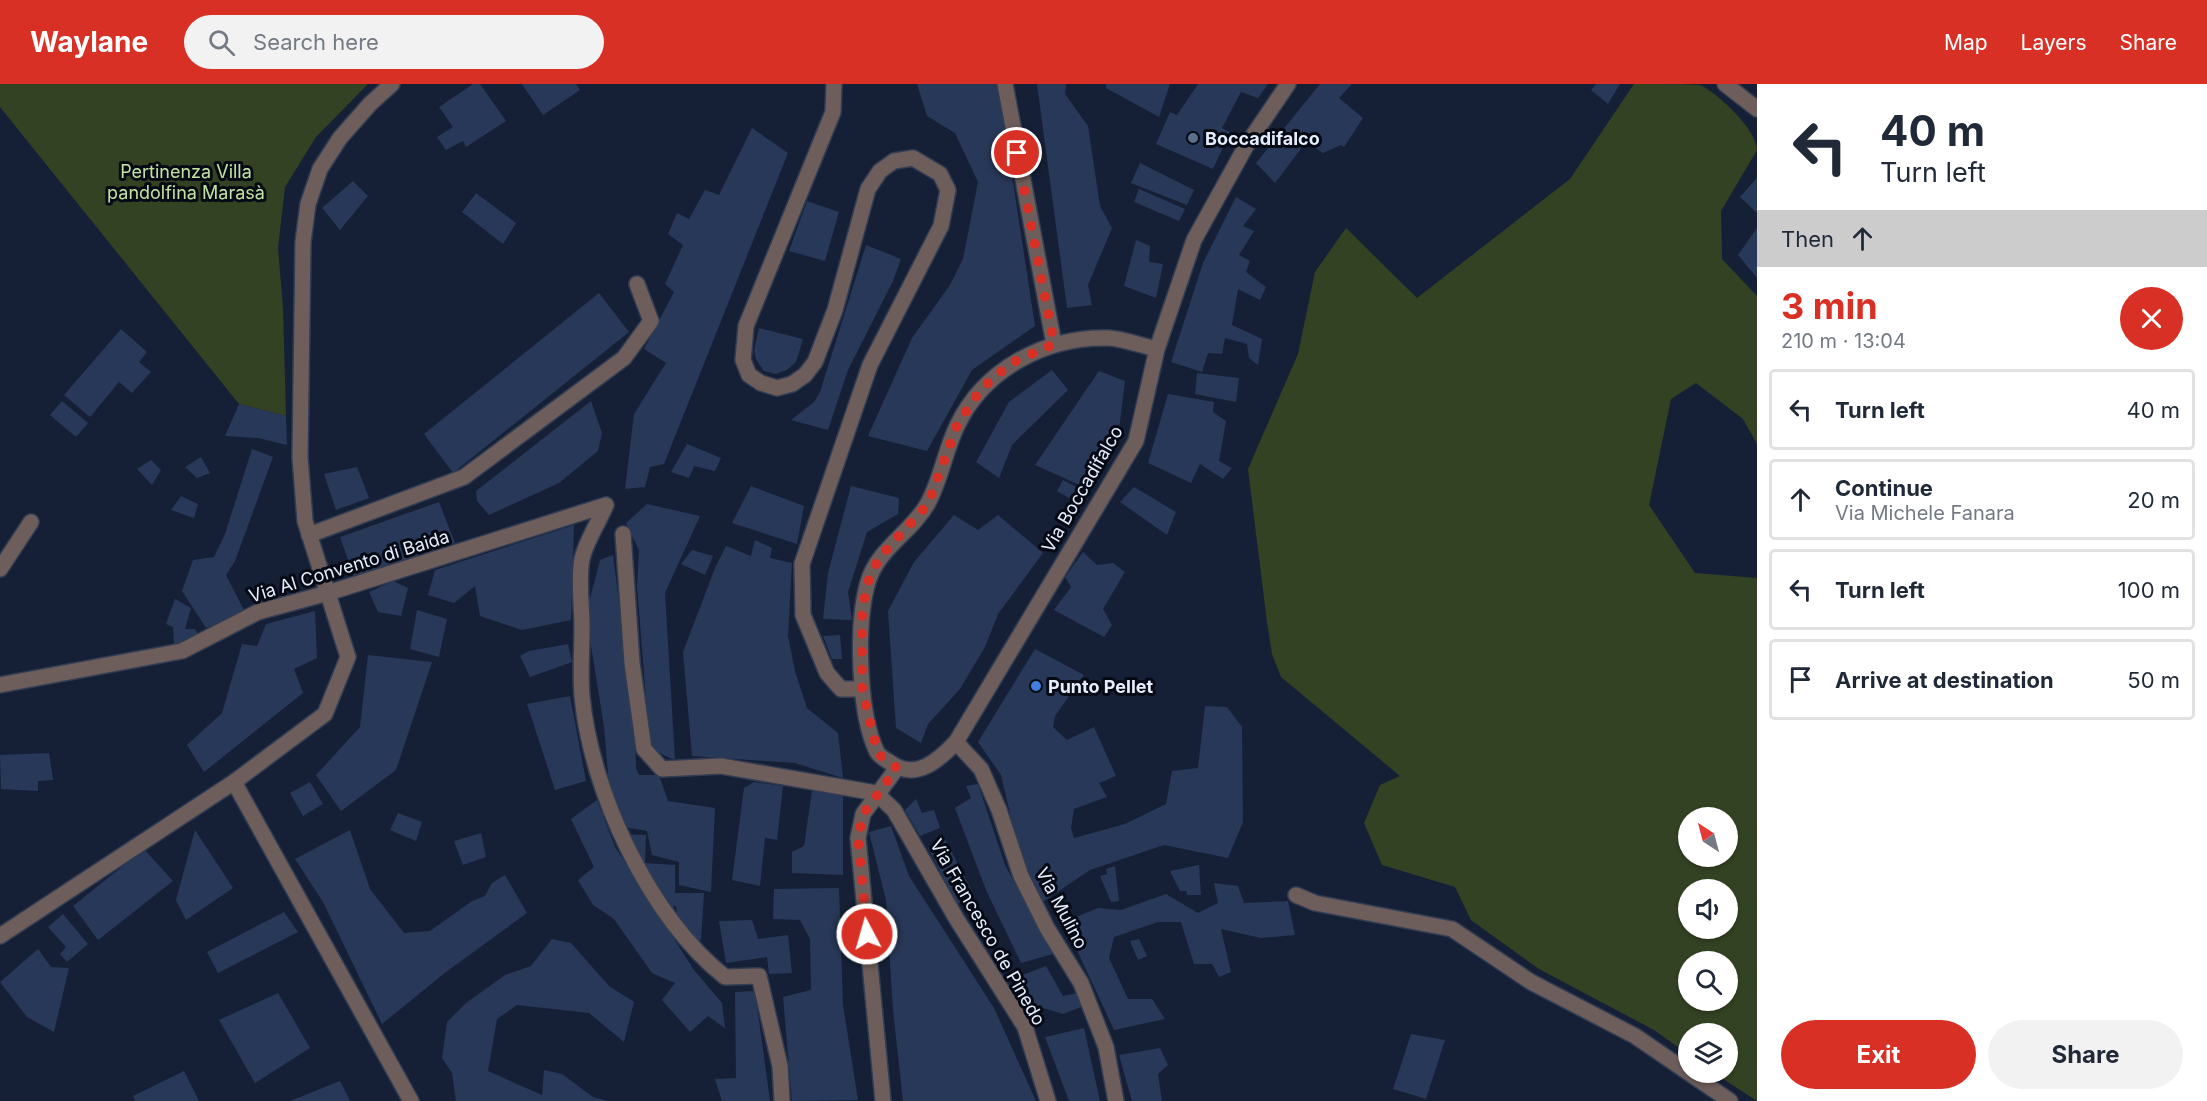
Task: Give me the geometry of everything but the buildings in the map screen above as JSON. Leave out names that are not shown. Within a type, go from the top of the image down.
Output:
[{"type":"street","points":[[0,936],[234,782],[325,714],[348,657],[305,521],[300,457],[303,242],[308,204],[320,169],[340,138],[370,104],[392,84]]},
{"type":"street","points":[[834,84],[833,112],[746,326],[743,360],[749,375],[761,383],[777,388],[792,384],[815,362],[836,310],[868,189],[880,171],[894,161],[913,158],[940,174],[948,190],[941,226],[870,365],[802,564],[803,615],[827,673],[841,689],[862,689]]},
{"type":"street","points":[[1005,84],[1054,344]]},
{"type":"street","name":"Via Boccadifalco","points":[[897,768],[916,770],[936,763],[956,742],[1136,441],[1157,349],[1194,240],[1246,146],[1288,84]]},
{"type":"street","points":[[1725,84],[1757,109]]},
{"type":"street","points":[[309,535],[464,477],[624,358],[651,321],[636,284]]},
{"type":"street","points":[[883,1101],[858,838],[863,814],[876,793],[897,768],[878,754],[862,689],[862,608],[869,579],[879,558],[928,504],[957,425],[981,389],[1011,363],[1054,344],[1109,338],[1157,349]]},
{"type":"street","name":"Via Al Convento di Baida","points":[[0,685],[182,651],[258,612],[328,593],[606,505],[582,559],[582,696],[594,759],[619,834],[632,860],[674,921],[706,960],[725,977],[759,976],[780,1066],[782,1101]]},
{"type":"street","points":[[0,569],[31,522]]},
{"type":"street","points":[[623,534],[632,663],[644,749],[662,769],[722,766],[876,793]]},
{"type":"street","name":"Via Mulino","points":[[956,742],[981,769],[999,810],[1021,876],[1047,928],[1081,983],[1106,1047],[1116,1101]]},
{"type":"street","points":[[234,782],[411,1101]]},
{"type":"street","name":"Via Francesco de Pinedo","points":[[876,793],[894,810],[956,918],[1025,1027],[1048,1101]]},
{"type":"street","points":[[1296,895],[1315,903],[1452,929],[1531,982],[1635,1036],[1730,1101]]},
{"type":"green space","name":"Pertinenza Villa pandolfina Marasà","points":[[0,84],[368,84],[316,137],[285,187],[278,248],[283,308],[286,416],[239,404],[0,107]]},
{"type":"green space","points":[[1634,84],[1700,85],[1726,104],[1751,133],[1757,150],[1721,211],[1722,259],[1757,296],[1757,444],[1743,419],[1696,383],[1671,399],[1649,505],[1695,573],[1757,578],[1757,1101],[1729,1083],[1738,1083],[1738,1023],[1678,1023],[1678,1047],[1654,1030],[1539,969],[1471,920],[1455,887],[1382,865],[1364,823],[1380,785],[1400,776],[1281,677],[1272,654],[1248,469],[1298,354],[1315,272],[1346,228],[1417,298],[1570,179]]},
{"type":"place","name":"Boccadifalco","points":[[1193,138]]},
{"type":"place","name":"Punto Pellet","points":[[1036,686]]},
{"type":"route","points":[[867,934],[858,838],[863,814],[876,793],[897,768],[878,754],[862,689],[862,608],[869,579],[879,558],[928,504],[957,425],[981,389],[1011,363],[1054,344],[1017,153]]}]
